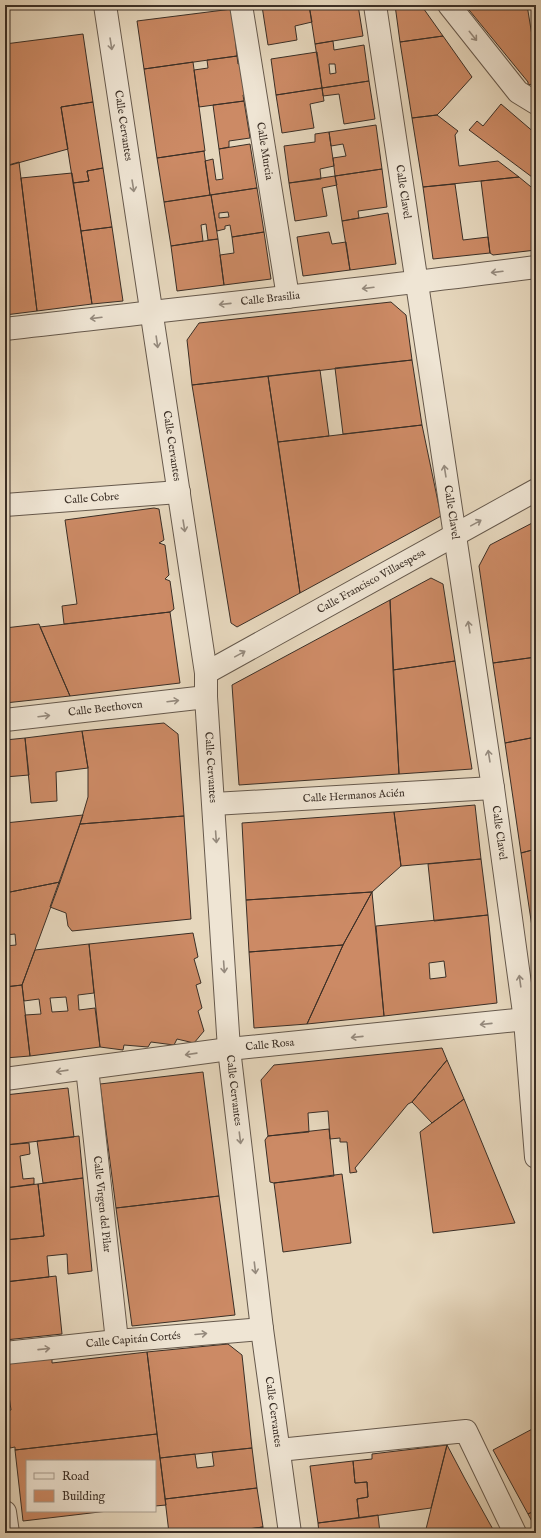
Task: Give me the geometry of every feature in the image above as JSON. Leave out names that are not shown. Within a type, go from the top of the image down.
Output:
[{"type":"street","name":"Calle Cervantes","points":[[104,5],[152,311],[206,673],[206,697],[229,1049],[262,1329],[290,1533]]},
{"type":"street","name":"Calle Murcia","points":[[241,5],[288,297]]},
{"type":"street","name":"Calle Clavel","points":[[375,5],[493,788],[531,1019],[536,1157]]},
{"type":"street","points":[[449,5],[518,92],[536,102]]},
{"type":"street","name":"Calle Brasilia","points":[[5,329],[536,267]]},
{"type":"street","name":"Calle Francisco Villaespesa","points":[[206,673],[536,490]]},
{"type":"street","name":"Calle Cobre","points":[[5,505],[179,492]]},
{"type":"street","name":"Calle Beethoven","points":[[5,720],[206,697]]},
{"type":"street","name":"Calle Hermanos Acién","points":[[214,804],[493,788]]},
{"type":"street","name":"Calle Rosa","points":[[5,1079],[229,1049],[531,1019]]},
{"type":"street","name":"Calle Virgen del Pilar","points":[[87,1068],[117,1341]]},
{"type":"street","name":"Calle Capitán Cortés","points":[[5,1353],[117,1341],[262,1329]]},
{"type":"street","points":[[279,1450],[466,1431],[516,1533]]},
{"type":"street","points":[[5,1512],[8,1533]]},
{"type":"building","points":[[309,5],[312,22],[295,26],[297,40],[268,45],[262,6]]},
{"type":"building","points":[[309,5],[358,5],[363,36],[315,44]]},
{"type":"building","points":[[395,5],[421,5],[443,36],[400,42]]},
{"type":"building","points":[[465,5],[527,5],[536,60],[536,83],[528,85],[528,82]]},
{"type":"building","points":[[232,9],[237,56],[144,69],[137,21]]},
{"type":"building","points":[[83,34],[93,102],[61,107],[68,149],[7,166],[5,153],[5,44]]},
{"type":"building","points":[[443,36],[472,77],[437,115],[412,118],[400,42]]},
{"type":"building","points":[[333,41],[334,50],[364,45],[369,81],[322,88],[315,44]],"holes":[[[329,64],[335,64],[336,73],[330,74]]]},
{"type":"building","points":[[317,52],[322,88],[276,95],[271,59]]},
{"type":"building","points":[[237,56],[238,64],[243,63],[247,94],[243,95],[244,101],[199,107],[194,70],[208,68],[207,60]]},
{"type":"building","points":[[193,62],[205,151],[157,158],[144,69]]},
{"type":"building","points":[[369,81],[375,119],[344,124],[339,94],[323,96],[322,88]]},
{"type":"building","points":[[322,88],[324,101],[310,104],[314,128],[282,133],[276,95]]},
{"type":"building","points":[[244,101],[250,138],[229,141],[229,147],[219,149],[213,105]]},
{"type":"building","points":[[93,102],[103,168],[87,171],[89,181],[73,183],[61,107]]},
{"type":"building","points":[[501,104],[536,134],[536,180],[469,130],[477,121],[483,126]]},
{"type":"building","points":[[437,115],[458,131],[455,135],[459,166],[498,161],[519,177],[423,187],[412,118]]},
{"type":"building","points":[[376,125],[382,169],[335,176],[333,158],[346,156],[343,144],[331,146],[329,132]]},
{"type":"building","points":[[329,132],[334,166],[320,169],[321,179],[289,183],[284,146],[315,142],[315,134]]},
{"type":"building","points":[[250,144],[257,188],[210,195],[205,161],[213,159],[216,180],[223,179],[219,149]]},
{"type":"building","points":[[204,151],[210,195],[164,202],[157,158]]},
{"type":"building","points":[[19,162],[37,311],[5,315],[5,166]]},
{"type":"building","points":[[103,168],[112,227],[81,231],[73,183],[89,181],[87,171]]},
{"type":"building","points":[[382,169],[387,207],[358,211],[359,218],[342,221],[335,176]]},
{"type":"building","points":[[72,173],[92,304],[37,311],[21,178]]},
{"type":"building","points":[[335,176],[337,185],[322,188],[327,216],[295,221],[289,183]]},
{"type":"building","points":[[519,177],[536,191],[536,250],[493,255],[490,253],[481,181]]},
{"type":"building","points":[[455,184],[463,240],[488,237],[490,253],[433,259],[423,187]]},
{"type":"building","points":[[257,188],[264,232],[232,237],[230,225],[225,226],[225,229],[217,231],[211,195]],"holes":[[[228,212],[229,217],[219,218],[219,213]]]},
{"type":"building","points":[[211,195],[218,239],[208,240],[206,224],[201,225],[203,241],[171,246],[164,202]]},
{"type":"building","points":[[388,213],[396,264],[350,270],[342,221]]},
{"type":"building","points":[[112,227],[123,301],[92,304],[81,231]]},
{"type":"building","points":[[264,232],[271,279],[224,285],[220,255],[234,253],[232,237]]},
{"type":"building","points":[[329,232],[332,244],[346,242],[350,270],[303,276],[297,237]]},
{"type":"building","points":[[218,239],[224,285],[177,291],[171,246]]},
{"type":"building","points":[[391,302],[406,315],[412,360],[192,385],[187,340],[199,323]]},
{"type":"building","points":[[412,360],[422,425],[343,434],[335,368]]},
{"type":"building","points":[[320,370],[329,436],[278,442],[268,376]]},
{"type":"building","points":[[268,376],[300,593],[237,627],[231,623],[192,385]]},
{"type":"building","points":[[422,425],[441,516],[300,593],[278,442]]},
{"type":"building","points":[[154,508],[159,509],[164,540],[159,543],[165,545],[169,575],[165,579],[170,581],[174,609],[170,612],[64,624],[62,606],[77,604],[65,520]]},
{"type":"building","points":[[536,521],[536,657],[493,663],[479,566],[490,545]]},
{"type":"building","points":[[431,578],[443,584],[455,661],[393,670],[390,600]]},
{"type":"building","points":[[390,600],[399,774],[239,785],[232,685]]},
{"type":"building","points":[[170,612],[180,683],[70,696],[40,627]]},
{"type":"building","points":[[39,624],[70,696],[5,703],[5,628]]},
{"type":"building","points":[[536,657],[536,737],[505,743],[493,663]]},
{"type":"building","points":[[455,661],[472,769],[399,774],[393,670]]},
{"type":"building","points":[[164,723],[178,734],[184,816],[80,824],[88,797],[88,768],[82,731]]},
{"type":"building","points":[[82,731],[88,768],[56,772],[57,801],[31,803],[25,738]]},
{"type":"building","points":[[536,737],[536,849],[521,853],[505,743]]},
{"type":"building","points":[[25,738],[29,775],[5,777],[5,740]]},
{"type":"building","points":[[475,805],[481,859],[401,866],[394,812]]},
{"type":"building","points":[[394,812],[401,866],[372,892],[246,900],[242,823]]},
{"type":"building","points":[[83,815],[60,882],[5,893],[5,823]]},
{"type":"building","points":[[184,816],[191,919],[72,931],[68,926],[66,913],[50,907],[80,824]]},
{"type":"building","points":[[536,849],[536,946],[535,947],[521,853]]},
{"type":"building","points":[[481,859],[488,915],[434,921],[428,864]]},
{"type":"building","points":[[60,882],[22,985],[5,987],[5,946],[16,945],[15,934],[5,935],[5,893]]},
{"type":"building","points":[[372,892],[384,1016],[307,1024],[344,943]]},
{"type":"building","points":[[372,892],[343,945],[249,952],[246,900]]},
{"type":"building","points":[[488,915],[497,1003],[384,1016],[376,926]],"holes":[[[444,961],[446,977],[430,979],[429,963]]]},
{"type":"building","points":[[193,933],[198,957],[194,959],[201,983],[196,985],[202,1008],[198,1011],[204,1031],[194,1043],[177,1039],[174,1045],[151,1042],[148,1047],[124,1045],[123,1050],[100,1047],[89,944]]},
{"type":"building","points":[[89,944],[94,993],[78,995],[79,1010],[95,1008],[100,1047],[30,1056],[25,1015],[41,1014],[39,999],[24,1001],[22,985],[35,950]],"holes":[[[66,997],[68,1011],[52,1012],[50,998]]]},
{"type":"building","points":[[343,945],[307,1024],[254,1028],[249,952]]},
{"type":"building","points":[[22,985],[30,1056],[5,1058],[5,987]]},
{"type":"building","points":[[442,1048],[447,1060],[355,1168],[357,1172],[350,1173],[347,1142],[340,1142],[340,1138],[330,1139],[328,1111],[308,1113],[309,1132],[268,1136],[261,1080],[274,1065]]},
{"type":"building","points":[[447,1060],[464,1099],[432,1123],[412,1102]]},
{"type":"building","points":[[203,1072],[219,1196],[116,1208],[100,1084]]},
{"type":"building","points":[[68,1088],[74,1137],[5,1145],[5,1095]]},
{"type":"building","points":[[464,1099],[515,1223],[433,1233],[420,1132]]},
{"type":"building","points":[[329,1129],[334,1176],[274,1183],[270,1182],[265,1140],[268,1136]]},
{"type":"building","points":[[79,1136],[83,1178],[43,1183],[37,1141]]},
{"type":"building","points":[[29,1143],[30,1154],[20,1156],[23,1179],[34,1178],[34,1184],[5,1188],[5,1145]]},
{"type":"building","points":[[342,1174],[351,1243],[283,1252],[274,1183]]},
{"type":"building","points":[[83,1178],[92,1271],[68,1274],[67,1254],[47,1256],[49,1277],[5,1282],[5,1240],[44,1236],[38,1184]]},
{"type":"building","points":[[38,1184],[44,1236],[5,1240],[5,1188]]},
{"type":"building","points":[[219,1196],[235,1315],[132,1326],[116,1208]]},
{"type":"building","points":[[56,1276],[62,1334],[5,1340],[5,1282]]},
{"type":"building","points":[[228,1344],[242,1355],[252,1448],[160,1458],[147,1352]]},
{"type":"building","points":[[147,1352],[157,1434],[15,1450],[15,1447],[10,1448],[6,1411],[11,1410],[8,1389],[5,1390],[5,1363],[52,1358],[52,1363]]},
{"type":"building","points":[[536,1427],[536,1510],[528,1514],[493,1450]]},
{"type":"building","points":[[157,1434],[166,1505],[156,1506],[156,1460],[26,1460],[26,1512],[100,1512],[23,1521],[15,1450]]},
{"type":"building","points":[[447,1445],[431,1508],[359,1518],[357,1499],[368,1497],[367,1482],[355,1483],[353,1461],[372,1459],[372,1454]]},
{"type":"building","points":[[447,1445],[465,1479],[495,1533],[425,1533]]},
{"type":"building","points":[[252,1448],[257,1488],[165,1499],[160,1458],[195,1454],[197,1468],[214,1466],[212,1452]]},
{"type":"building","points":[[353,1461],[355,1483],[367,1482],[368,1497],[357,1499],[359,1518],[318,1523],[310,1466]]},
{"type":"building","points":[[257,1488],[263,1527],[216,1533],[169,1533],[165,1499]]},
{"type":"building","points":[[536,1510],[536,1529],[528,1514]]},
{"type":"building","points":[[378,1515],[380,1533],[319,1533],[318,1523]]},
{"type":"building","points":[[263,1527],[263,1533],[222,1532],[243,1530]]},
{"type":"building","points":[[65,1530],[65,1533],[39,1533]]}]
